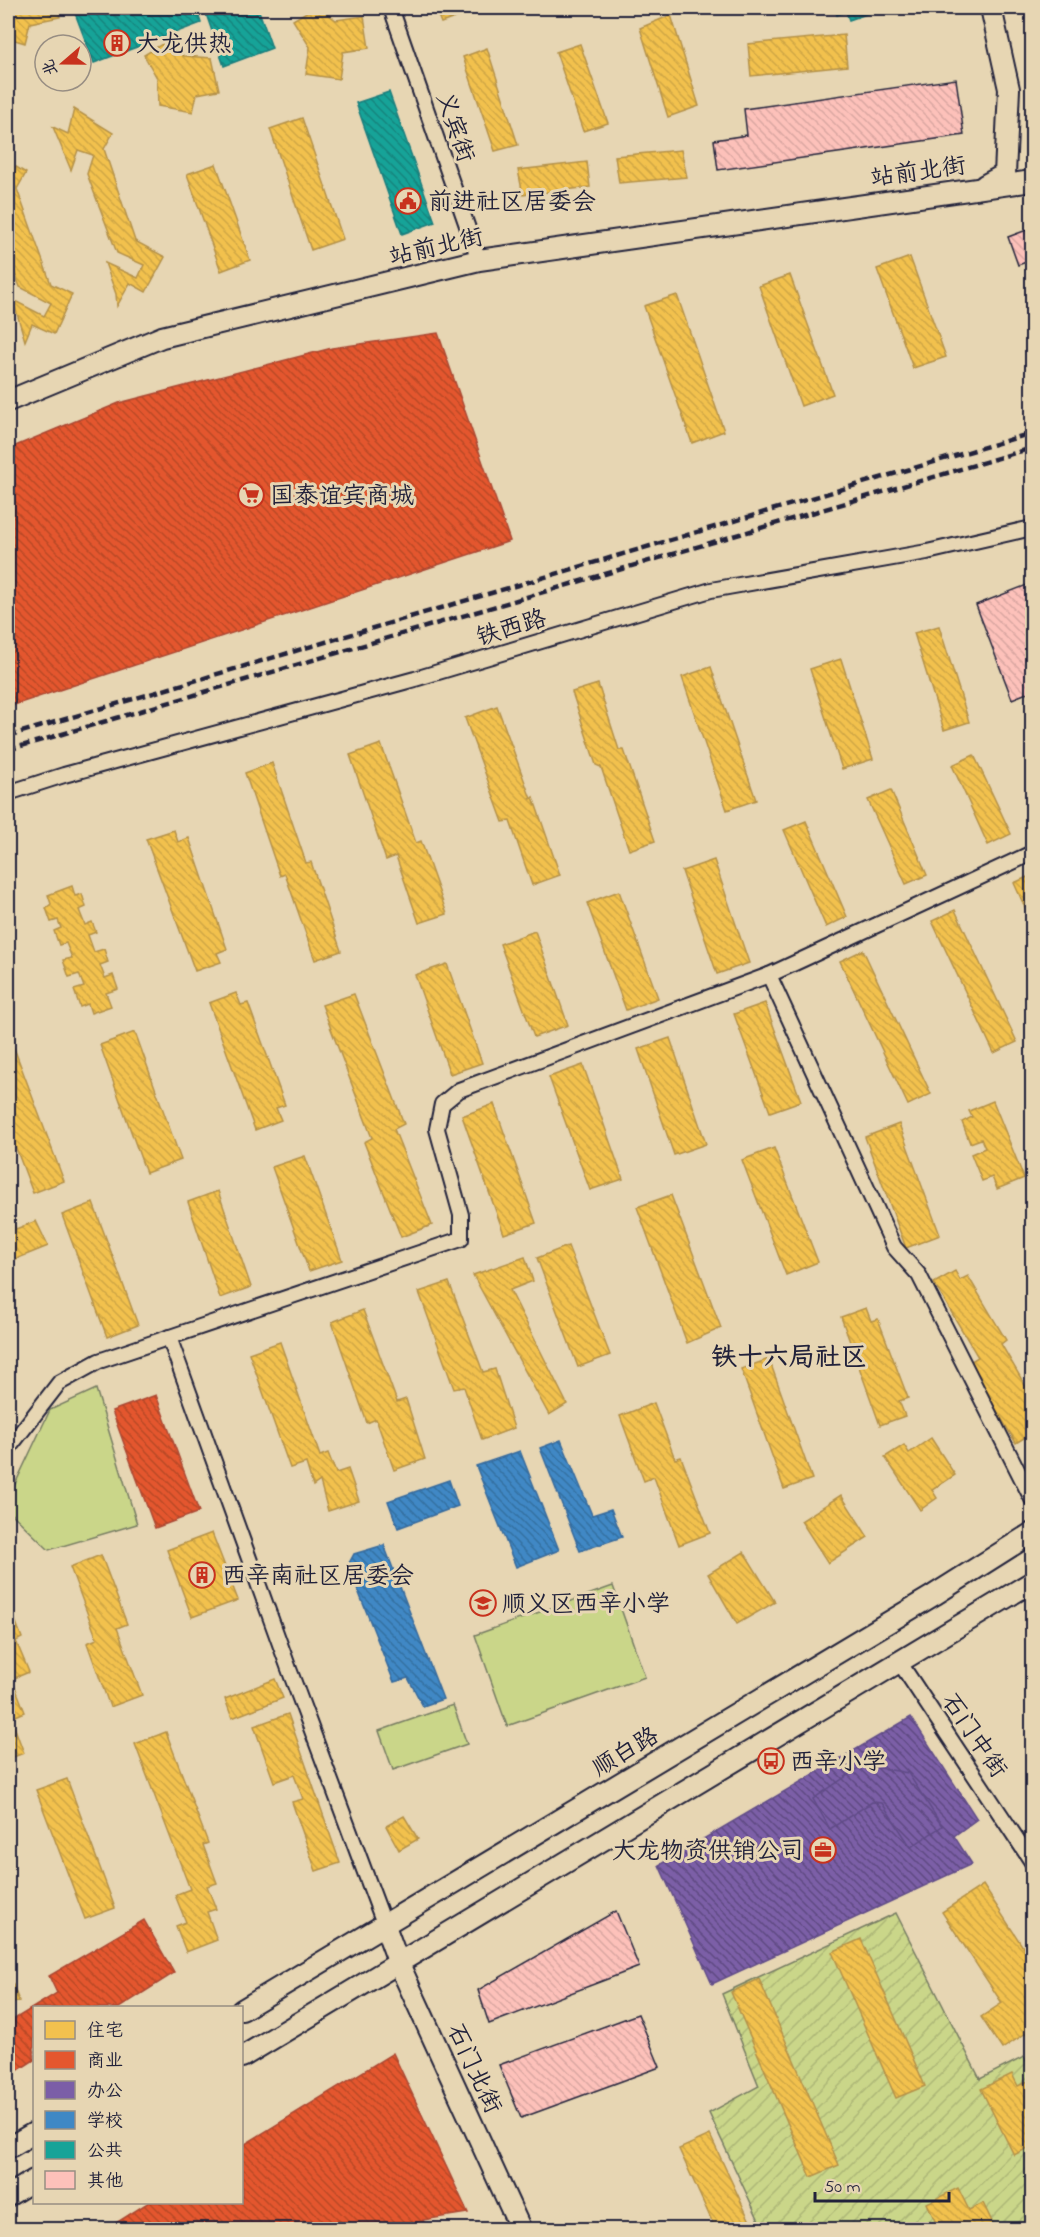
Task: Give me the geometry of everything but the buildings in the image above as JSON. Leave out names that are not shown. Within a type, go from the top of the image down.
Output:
[{"type":"main road","points":[[979,188],[1005,174],[1009,89],[991,8]]},
{"type":"main road","name":"站前北街","points":[[8,401],[162,337],[479,260],[1032,181]]},
{"type":"main road","name":"顺白路","points":[[243,2009],[385,1926],[1032,1533]]},
{"type":"main road","points":[[243,2056],[1032,1582]]},
{"type":"main road","name":"石门北街","points":[[385,1926],[399,1964],[521,2229]]},
{"type":"main road","points":[[8,2148],[33,2134]]},
{"type":"main road","points":[[8,2196],[33,2181]]},
{"type":"street","name":"义宾街","points":[[391,8],[479,260]]},
{"type":"street","name":"铁西路","points":[[8,793],[64,775],[415,679],[711,590],[927,552],[1032,528]]},
{"type":"street","points":[[8,1449],[59,1383],[99,1361],[461,1239],[461,1215],[437,1129],[442,1104],[459,1090],[769,975],[1032,853]]},
{"type":"street","points":[[769,975],[894,1247],[919,1275],[1032,1499]]},
{"type":"street","points":[[169,1337],[288,1669],[385,1926]]},
{"type":"street","name":"石门中街","points":[[900,1663],[1032,1862]]},
{"type":"green space","points":[[96,1389],[137,1524],[49,1550],[8,1510],[8,1499],[50,1410]]},
{"type":"green space","points":[[613,1586],[645,1677],[507,1726],[475,1635]]},
{"type":"green space","points":[[453,1705],[467,1744],[393,1770],[379,1731]]},
{"type":"green space","points":[[896,1913],[980,2079],[1024,2057],[1032,2072],[1032,2229],[763,2229],[709,2113],[759,2086],[722,1994]]},
{"type":"railway","points":[[8,736],[1032,433]]},
{"type":"railway","points":[[8,750],[1032,448]]},
{"type":"place","name":"大龙供热","points":[[117,43]]},
{"type":"place","name":"前进社区居委会","points":[[408,201]]},
{"type":"place","name":"国泰谊宾商城","points":[[251,495]]},
{"type":"place","name":"西辛南社区居委会","points":[[202,1575]]},
{"type":"place","name":"顺义区西辛小学","points":[[483,1603]]},
{"type":"place","name":"西辛小学","points":[[771,1761]]},
{"type":"place","name":"大龙物资供销公司","points":[[823,1850]]},
{"type":"district","name":"铁十六局社区","points":[[789,1356]]}]
